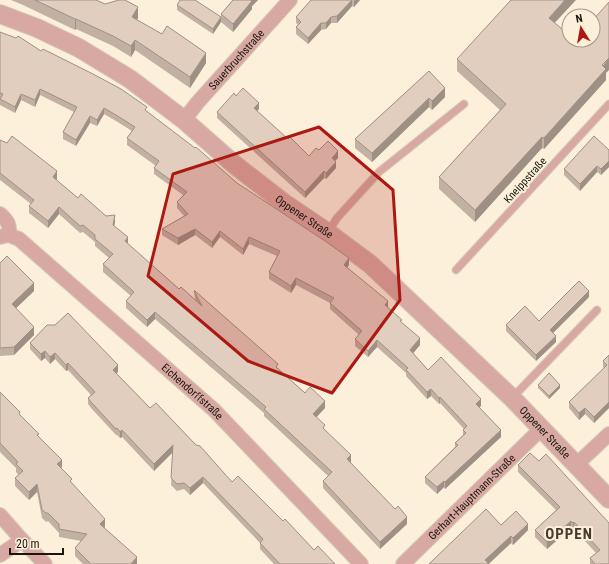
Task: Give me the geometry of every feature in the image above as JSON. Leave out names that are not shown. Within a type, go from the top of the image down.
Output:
[{"type":"street","name":"Sauerbruchstraße","points":[[184,120],[198,102],[290,0]]},
{"type":"street","name":"Oppener Straße","points":[[0,14],[37,28],[79,48],[130,79],[184,120],[235,164],[284,203],[327,232],[375,268],[512,398],[541,430],[609,499]]},
{"type":"street","name":"Eichendorffstraße","points":[[0,214],[10,226],[5,236],[19,239],[214,410],[361,564]]},
{"type":"street","name":"Gerhart-Hauptmann-Straße","points":[[403,564],[541,430]]},
{"type":"street","name":"Oppener Straße","points":[[576,465],[609,434]]},
{"type":"street","points":[[0,515],[45,564]]},
{"type":"street","points":[[0,555],[22,540]]},
{"type":"lane","points":[[327,232],[337,218],[379,172],[464,104]]},
{"type":"lane","name":"Kneippstraße","points":[[456,270],[609,104]]},
{"type":"lane","points":[[512,398],[597,310]]},
{"type":"highlighted area","points":[[319,127],[393,190],[400,300],[332,393],[248,361],[148,276],[173,174]]},
{"type":"building","points":[[35,0],[96,0],[105,4],[125,0],[138,7],[132,17],[162,34],[167,26],[206,53],[190,77],[135,40],[131,46],[113,36]]},
{"type":"building","points":[[180,0],[195,0],[221,17],[213,29],[177,5]]},
{"type":"building","points":[[233,0],[252,1],[233,24],[221,14]]},
{"type":"building","points":[[311,0],[352,0],[337,16],[331,17],[326,23],[321,23],[308,38],[296,27],[301,22],[296,17]]},
{"type":"building","points":[[511,0],[565,0],[549,18],[561,28],[561,48],[601,48],[601,11],[609,2],[609,58],[602,65],[606,69],[544,138],[542,137],[475,210],[439,177],[506,104],[457,59]]},
{"type":"building","points":[[0,32],[16,38],[18,36],[41,51],[43,49],[121,89],[147,107],[145,110],[195,148],[196,147],[237,183],[349,258],[344,265],[388,301],[385,305],[402,320],[400,321],[420,338],[410,350],[428,370],[441,357],[481,399],[476,404],[501,430],[445,482],[444,481],[437,487],[425,477],[458,445],[455,443],[466,433],[463,430],[467,426],[440,397],[439,398],[431,389],[427,392],[406,370],[408,368],[377,340],[368,351],[355,339],[362,331],[330,303],[334,298],[296,278],[291,286],[269,272],[280,251],[249,237],[243,249],[220,231],[212,242],[195,229],[178,238],[162,229],[188,214],[177,202],[187,192],[154,168],[159,161],[127,138],[135,127],[104,108],[97,120],[90,116],[76,140],[63,132],[77,107],[40,89],[35,100],[21,94],[15,107],[0,99],[3,94],[0,93]]},
{"type":"building","points":[[429,71],[445,88],[432,101],[429,98],[372,153],[355,139]]},
{"type":"building","points":[[243,88],[259,103],[254,108],[288,139],[290,137],[309,156],[316,148],[319,150],[328,141],[338,151],[332,158],[336,162],[326,173],[324,171],[305,192],[217,112],[234,93],[236,96]]},
{"type":"building","points":[[12,136],[57,171],[53,177],[78,198],[81,194],[106,216],[115,215],[113,225],[128,237],[125,241],[179,289],[181,287],[202,306],[195,291],[278,364],[276,367],[305,393],[310,387],[325,401],[313,414],[325,425],[323,428],[351,455],[347,459],[395,509],[398,506],[407,517],[380,542],[323,481],[332,472],[264,409],[266,407],[155,312],[147,320],[126,301],[134,292],[103,264],[113,254],[95,239],[95,235],[83,225],[80,226],[59,207],[48,221],[29,206],[34,200],[0,173],[0,140],[7,143]]},
{"type":"building","points":[[594,136],[609,150],[609,161],[601,169],[597,166],[580,184],[564,169]]},
{"type":"building","points":[[7,256],[34,283],[12,304],[34,327],[14,347],[0,348],[0,263]]},
{"type":"building","points":[[579,281],[589,291],[550,330],[556,336],[536,355],[506,325],[525,306],[539,321]]},
{"type":"building","points":[[68,313],[118,365],[113,370],[150,408],[156,403],[196,445],[200,446],[232,482],[238,476],[283,521],[285,519],[314,550],[318,546],[335,564],[280,564],[260,543],[263,539],[203,477],[190,488],[184,483],[177,484],[171,478],[173,445],[154,464],[122,430],[120,432],[117,428],[116,429],[88,398],[95,392],[68,363],[66,365],[55,353],[50,357],[45,351],[41,354],[30,343],[47,325],[55,325]]},
{"type":"building","points":[[609,355],[609,402],[594,417],[585,408],[579,413],[569,402],[607,365],[603,361]]},
{"type":"building","points":[[549,373],[560,385],[549,396],[538,385]]},
{"type":"building","points":[[0,392],[39,434],[37,435],[62,460],[57,464],[72,479],[70,481],[105,519],[100,524],[137,557],[131,564],[91,564],[75,548],[87,534],[59,529],[59,524],[48,513],[42,510],[37,484],[29,492],[15,478],[23,471],[16,464],[18,462],[0,443]]},
{"type":"building","points":[[530,453],[539,461],[546,454],[609,523],[609,564],[595,564],[590,558],[600,550],[574,522],[573,523],[571,521],[547,542],[535,530],[560,507],[518,465]]},
{"type":"building","points":[[486,509],[501,525],[516,511],[528,524],[513,538],[511,536],[485,560],[489,564],[429,564]]},
{"type":"district","name":"OPPEN","points":[[569,534]]}]
